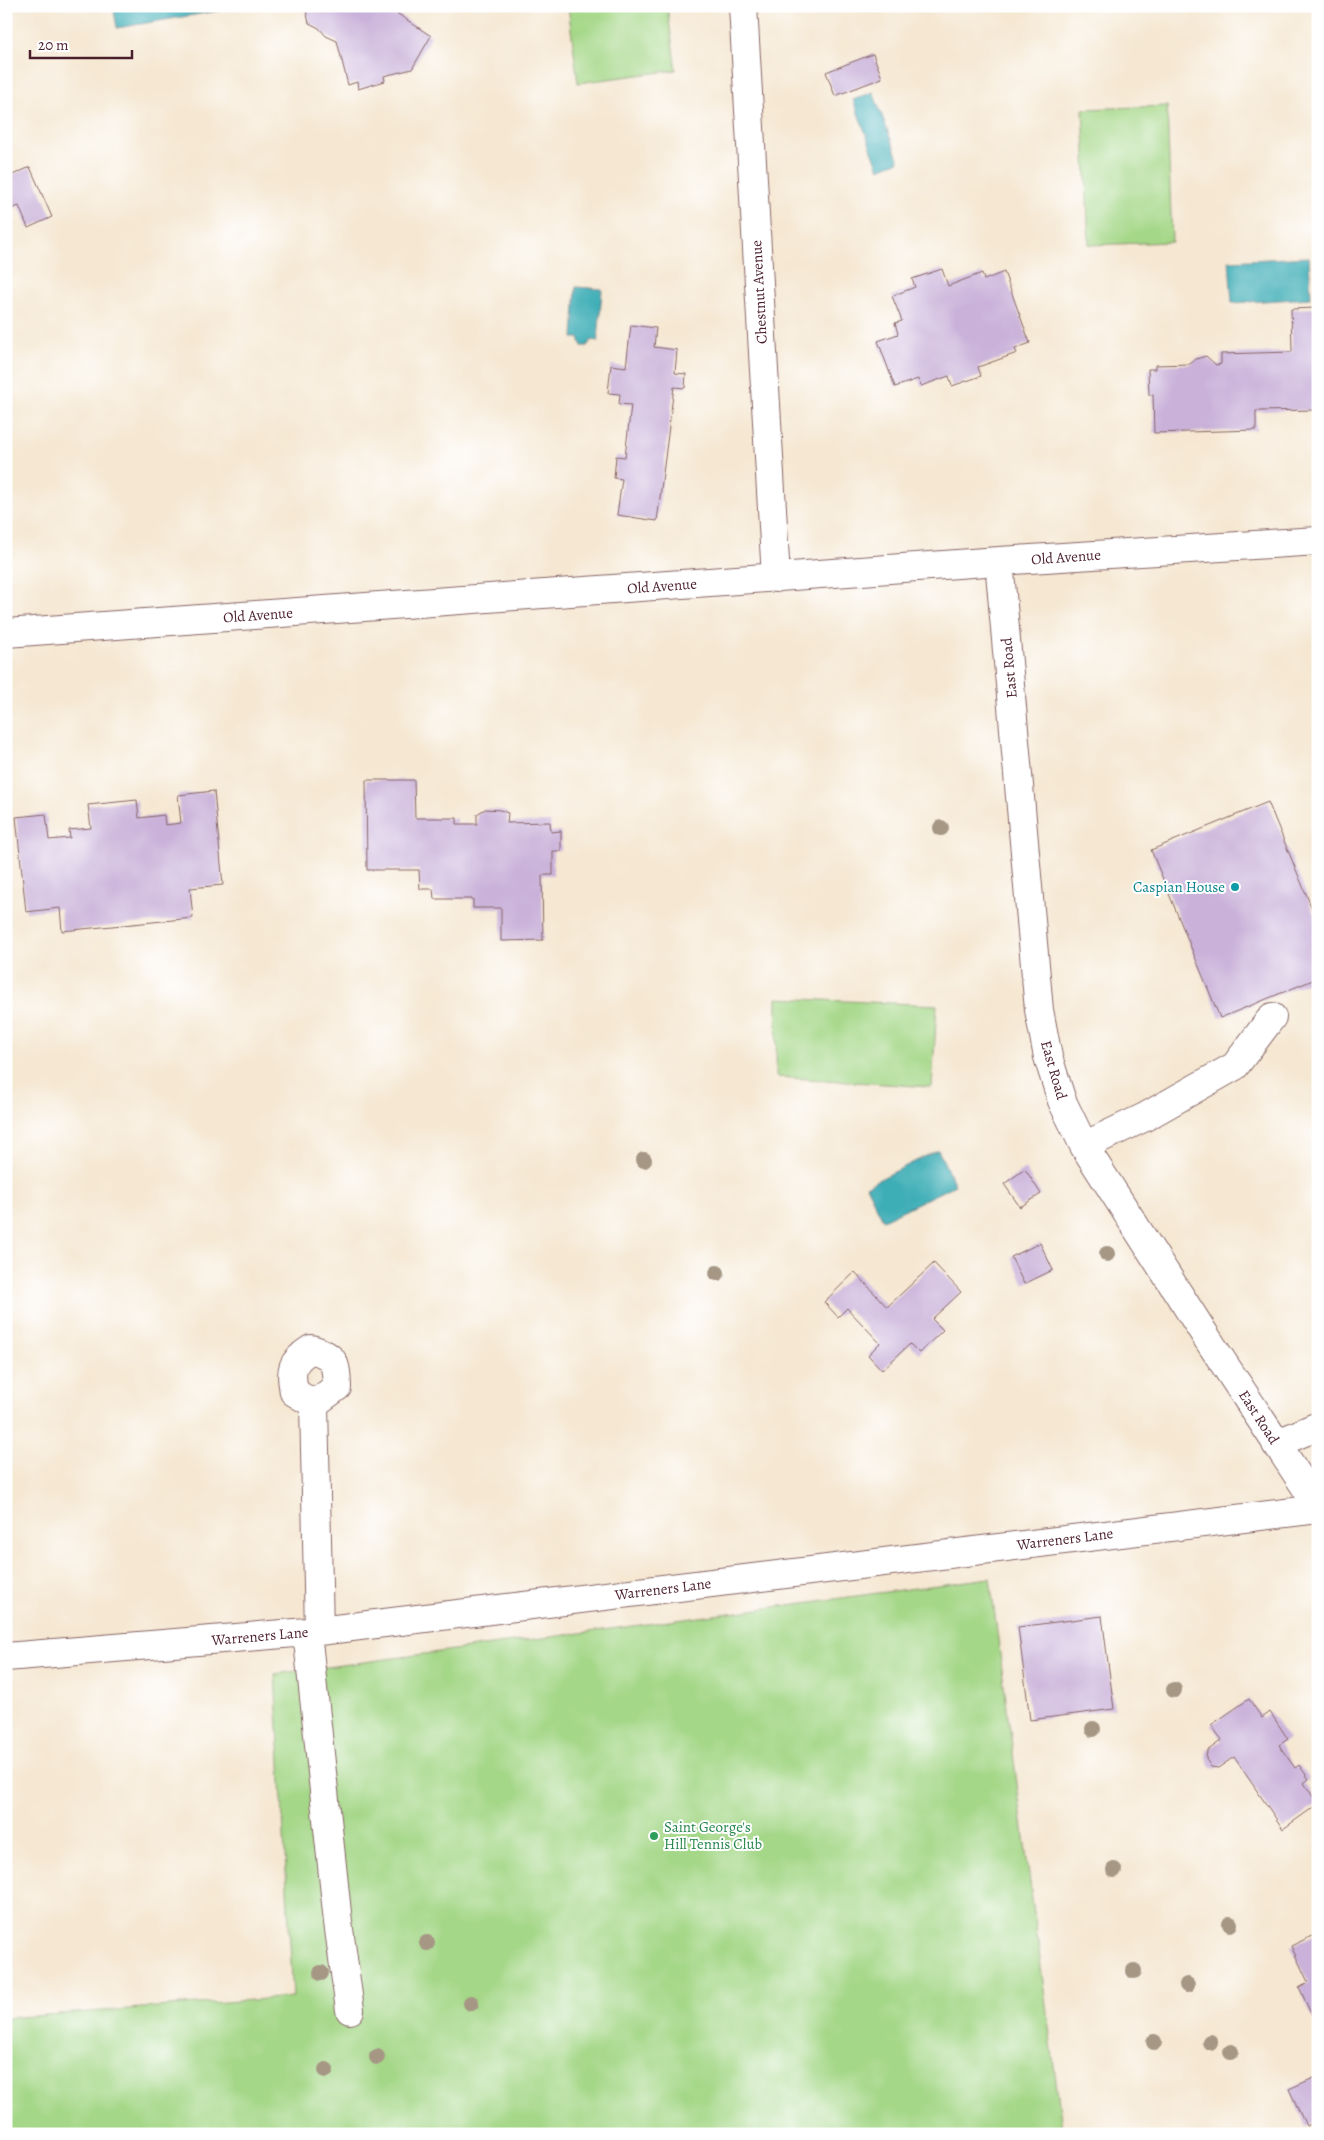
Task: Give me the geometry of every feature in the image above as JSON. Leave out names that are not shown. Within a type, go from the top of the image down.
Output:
[{"type":"street","name":"Chestnut Avenue","points":[[743,6],[776,578]]},
{"type":"street","name":"Old Avenue","points":[[6,633],[999,561],[1318,541]]},
{"type":"street","name":"East Road","points":[[999,561],[1038,1010],[1048,1057],[1062,1101],[1084,1146],[1318,1508]]},
{"type":"street","points":[[1084,1146],[1145,1117],[1234,1066],[1272,1017]]},
{"type":"street","points":[[314,1404],[313,1632],[338,1922],[350,2010]]},
{"type":"street","points":[[1276,1444],[1318,1426]]},
{"type":"street","name":"Warreners Lane","points":[[6,1657],[313,1632],[1318,1508]]},
{"type":"green space","points":[[568,6],[667,6],[676,70],[578,83]]},
{"type":"green space","points":[[1167,106],[1172,242],[1089,245],[1083,109]]},
{"type":"green space","points":[[777,998],[937,1005],[932,1087],[776,1077]]},
{"type":"green space","name":"Saint George's Hill Tennis Club","points":[[990,1578],[1063,2134],[6,2134],[6,2018],[293,1997],[275,1674]]},
{"type":"water","points":[[113,6],[242,6],[242,7],[117,28]]},
{"type":"water","points":[[873,92],[899,161],[879,169],[853,100]]},
{"type":"water","points":[[1309,257],[1311,298],[1232,303],[1229,261]]},
{"type":"water","points":[[576,287],[602,289],[598,341],[592,340],[587,346],[582,346],[579,338],[573,338]]},
{"type":"water","points":[[938,1150],[955,1185],[883,1220],[866,1186]]},
{"type":"building","points":[[305,6],[391,6],[392,10],[431,36],[412,69],[384,76],[385,81],[358,89],[357,82],[348,85],[337,41],[326,36],[319,28],[309,23]]},
{"type":"building","points":[[873,54],[882,78],[835,96],[826,72]]},
{"type":"building","points":[[30,167],[52,217],[28,228],[19,206],[6,211],[6,178]]},
{"type":"building","points":[[942,269],[948,286],[982,273],[984,280],[1004,272],[1030,343],[1015,349],[1017,353],[978,367],[981,376],[952,386],[949,376],[921,386],[918,379],[895,387],[878,341],[898,334],[895,323],[902,321],[892,296],[915,287],[912,279]]},
{"type":"building","points":[[1316,308],[1318,410],[1256,411],[1256,430],[1154,433],[1153,394],[1149,395],[1148,369],[1155,369],[1155,365],[1190,364],[1196,359],[1206,356],[1216,365],[1221,364],[1221,354],[1292,352],[1291,309]]},
{"type":"building","points":[[631,325],[656,328],[654,347],[677,350],[675,373],[686,374],[685,388],[674,387],[657,521],[617,515],[622,479],[614,478],[616,456],[625,457],[631,405],[619,404],[620,394],[608,393],[611,365],[626,367]]},
{"type":"building","points":[[366,780],[414,780],[415,818],[457,818],[457,824],[477,824],[477,814],[485,809],[500,810],[508,813],[507,823],[550,822],[551,832],[561,831],[561,851],[553,851],[553,875],[542,875],[543,940],[501,941],[501,908],[473,908],[473,899],[434,899],[433,889],[420,889],[419,870],[367,870]]},
{"type":"building","points":[[214,791],[223,885],[190,888],[193,918],[62,931],[60,908],[26,912],[16,817],[46,814],[49,840],[70,838],[69,830],[91,828],[88,805],[137,800],[139,818],[164,815],[165,825],[181,823],[178,795]]},
{"type":"building","name":"Caspian House","points":[[1268,802],[1318,923],[1318,978],[1220,1018],[1151,850]]},
{"type":"building","points":[[1025,1169],[1041,1194],[1020,1207],[1004,1184]]},
{"type":"building","points":[[1040,1243],[1053,1270],[1024,1284],[1011,1257]]},
{"type":"building","points":[[934,1263],[961,1292],[932,1319],[943,1330],[919,1353],[910,1344],[882,1370],[868,1355],[880,1343],[847,1308],[838,1317],[824,1302],[855,1272],[887,1307]]},
{"type":"building","points":[[1318,1301],[1318,1321],[1315,1315]]},
{"type":"building","points":[[1102,1616],[1114,1709],[1030,1720],[1018,1627]]},
{"type":"building","points":[[1249,1699],[1262,1718],[1270,1712],[1288,1739],[1279,1745],[1295,1768],[1299,1765],[1309,1779],[1304,1783],[1318,1804],[1283,1829],[1234,1757],[1218,1768],[1211,1767],[1206,1759],[1207,1751],[1222,1740],[1211,1725]]},
{"type":"building","points":[[1318,1933],[1318,2014],[1312,2016],[1299,1987],[1308,1982],[1291,1946]]},
{"type":"building","points":[[1318,2076],[1318,2120],[1306,2126],[1289,2089]]},
{"type":"place","name":"Caspian House","points":[[1235,887]]},
{"type":"place","name":"Saint George's Hill Tennis Club","points":[[654,1836]]}]
